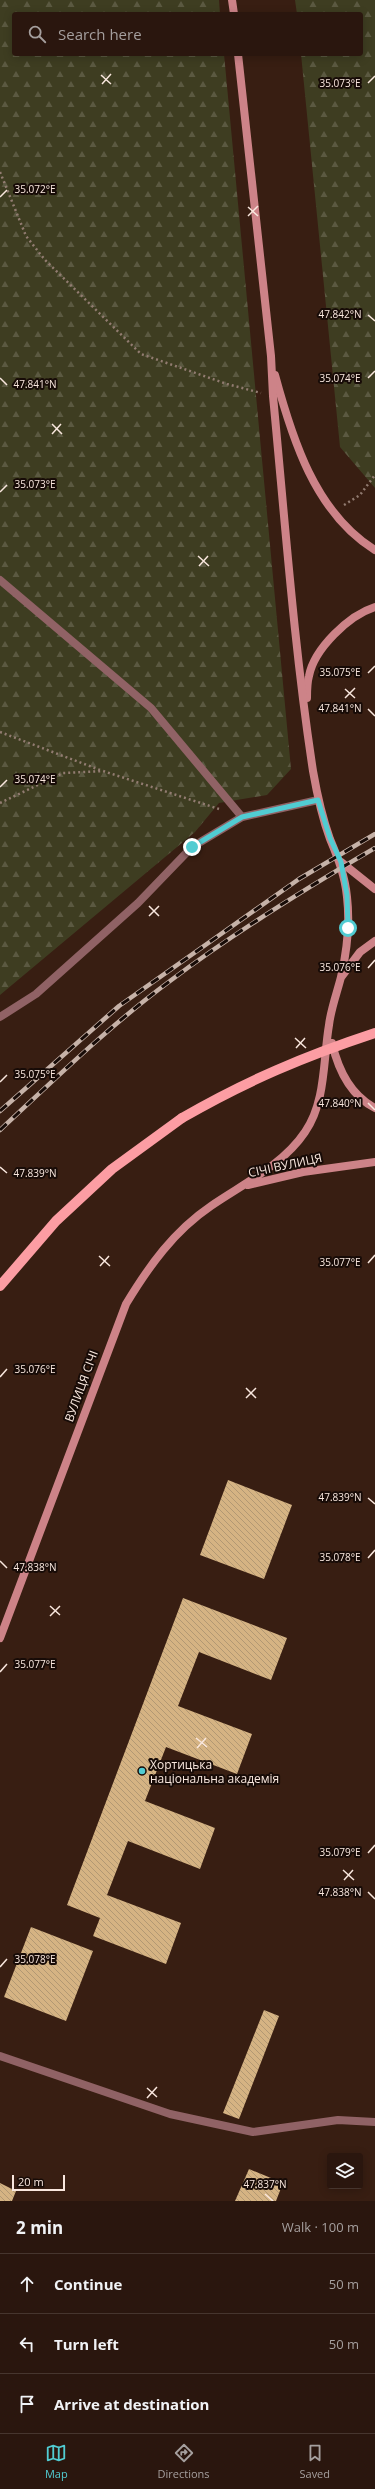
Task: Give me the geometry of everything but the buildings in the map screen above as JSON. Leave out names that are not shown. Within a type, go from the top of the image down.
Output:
[{"type":"main road","points":[[232,0],[234,12]]},
{"type":"main road","points":[[238,56],[271,356],[273,396],[305,717],[318,800],[330,838],[341,862],[347,895],[348,928],[341,978]]},
{"type":"main road","points":[[271,356],[288,426],[310,475],[333,512],[366,544],[375,550]]},
{"type":"main road","points":[[305,717],[309,675],[328,640],[350,620],[375,607]]},
{"type":"main road","points":[[341,862],[375,889]]},
{"type":"main road","points":[[341,978],[360,952],[375,941]]},
{"type":"main road","name":"СІЧІ ВУЛИЦЯ","points":[[245,1186],[288,1151],[305,1133],[317,1110],[333,998],[341,978]]},
{"type":"main road","points":[[328,1027],[337,1064],[348,1084],[368,1105],[375,1108]]},
{"type":"main road","points":[[0,1286],[56,1221],[112,1169],[182,1118],[269,1072],[375,1032]]},
{"type":"main road","name":"СІЧІ ВУЛИЦЯ","points":[[245,1186],[303,1172],[375,1162]]},
{"type":"main road","name":"ВУЛИЦЯ СІЧІ","points":[[0,1638],[126,1304],[153,1261],[179,1232],[210,1206],[245,1186]]},
{"type":"street","points":[[0,580],[151,708],[242,817]]},
{"type":"street","points":[[0,1017],[42,989],[138,903],[192,847],[242,817],[318,800]]},
{"type":"street","points":[[0,2056],[170,2114],[253,2132],[338,2120],[375,2122]]},
{"type":"path","points":[[0,172],[26,236],[45,260],[141,354],[227,384],[273,396]]},
{"type":"path","points":[[333,512],[360,495],[375,475]]},
{"type":"path","points":[[0,732],[102,771],[242,817]]},
{"type":"path","points":[[0,803],[63,773],[102,771]]},
{"type":"green space","points":[[0,0],[219,0],[220,12],[12,12],[12,56],[224,56],[291,769],[267,795],[219,803],[195,832],[0,995]]},
{"type":"green space","points":[[295,0],[375,0],[375,488],[340,447],[301,56],[363,56],[363,12],[297,12]]},
{"type":"railway","points":[[0,1111],[119,1006],[299,879],[375,834]]},
{"type":"railway","points":[[0,1130],[104,1034],[147,998],[220,945],[323,879],[375,848]]},
{"type":"place","name":"Хортицька національна академія","points":[[142,1771]]},
{"type":"route","points":[[192,847],[242,817],[257,812],[318,800],[330,838],[341,862],[347,895],[348,928]]}]
